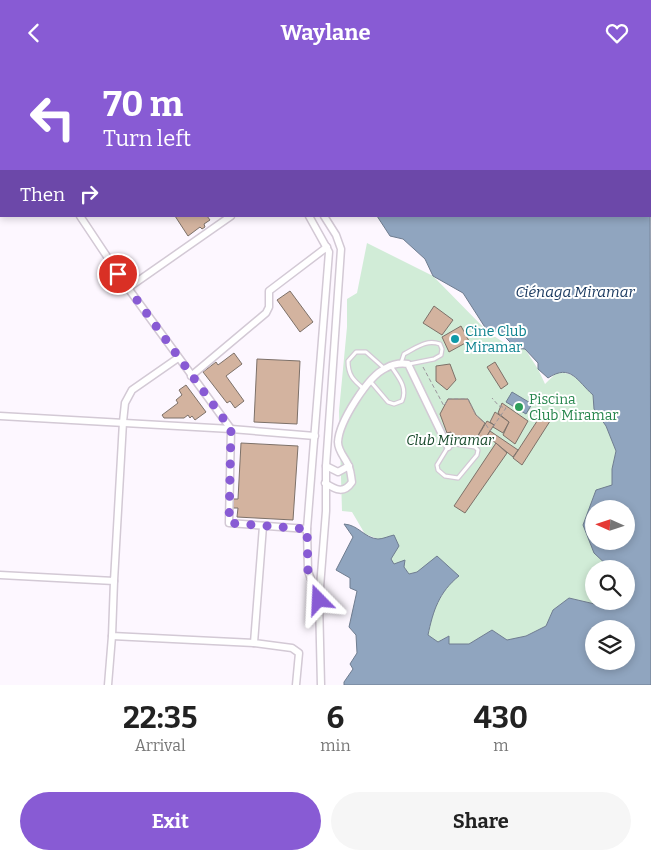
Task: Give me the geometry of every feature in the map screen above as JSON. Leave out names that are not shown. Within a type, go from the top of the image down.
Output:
[{"type":"street","points":[[81,217],[128,288],[231,429],[229,523],[307,529]]},
{"type":"street","points":[[128,288],[230,217]]},
{"type":"street","points":[[310,217],[329,251],[307,529],[308,571],[319,600]]},
{"type":"street","points":[[321,685],[319,600],[341,249],[336,235],[325,217]]},
{"type":"street","points":[[191,376],[266,313],[269,307],[269,291],[326,247]]},
{"type":"street","points":[[108,685],[122,422],[125,403],[132,391],[178,358]]},
{"type":"street","points":[[326,483],[336,490],[342,491],[348,488],[352,482],[349,466],[340,451],[338,441],[346,416],[364,389],[387,367],[405,364],[448,447]]},
{"type":"street","points":[[0,416],[122,422],[315,436]]},
{"type":"street","points":[[326,466],[338,472],[349,466]]},
{"type":"street","points":[[254,643],[263,526]]},
{"type":"street","points":[[0,575],[114,581]]},
{"type":"street","points":[[112,636],[254,643],[292,648],[299,653],[296,685]]},
{"type":"lane","points":[[433,341],[440,344],[442,349],[441,355],[434,359],[420,361],[405,364],[404,354],[424,343],[433,341]]},
{"type":"lane","points":[[364,389],[352,379],[348,370],[348,361],[356,352],[366,352],[387,367],[405,388],[405,395],[402,401],[394,404],[388,401],[371,381]]},
{"type":"lane","points":[[455,444],[475,447],[478,450],[477,455],[458,478],[445,475],[438,470],[437,465],[448,447],[455,444]]},
{"type":"path","points":[[420,361],[444,406],[448,399],[468,399],[476,415],[485,423],[490,431],[506,408],[499,406],[492,398]]},
{"type":"green space","name":"Club Miramar","points":[[367,243],[433,276],[488,332],[512,348],[525,349],[545,384],[557,372],[569,374],[578,379],[593,395],[594,409],[606,426],[616,451],[612,469],[612,486],[596,491],[593,500],[585,500],[585,550],[593,550],[601,560],[585,560],[585,602],[569,598],[553,610],[546,626],[526,636],[507,640],[492,630],[469,644],[449,644],[448,636],[438,642],[428,635],[433,611],[448,585],[459,576],[417,572],[409,574],[404,567],[394,564],[378,539],[365,534],[352,512],[342,511],[339,411],[347,327],[347,299],[357,293]]},
{"type":"water","name":"Ciénaga Miramar","points":[[378,217],[650,217],[651,685],[344,685],[353,669],[350,664],[357,653],[356,635],[349,627],[357,591],[350,588],[350,578],[336,570],[353,537],[344,524],[354,527],[373,538],[380,539],[394,535],[399,546],[391,559],[394,564],[405,560],[404,567],[409,574],[417,572],[437,556],[459,576],[442,595],[432,618],[428,635],[438,642],[449,636],[449,644],[469,644],[492,630],[507,640],[526,636],[546,626],[553,610],[569,598],[585,602],[585,610],[635,610],[635,560],[601,560],[593,550],[635,550],[635,500],[592,500],[596,490],[612,485],[612,469],[616,451],[606,426],[594,409],[593,395],[568,373],[562,372],[548,378],[538,369],[538,363],[525,349],[512,348],[510,342],[499,331],[488,332],[463,293],[433,276],[425,259],[403,239],[390,236]]},
{"type":"water","points":[[512,392],[532,404],[526,414],[506,402]]},
{"type":"building","points":[[176,217],[208,217],[210,220],[204,224],[205,227],[202,229],[200,227],[188,236]]},
{"type":"building","points":[[290,291],[313,322],[300,332],[277,300]]},
{"type":"building","points":[[434,306],[453,320],[442,335],[423,323]]},
{"type":"building","name":"Cine Club Miramar","points":[[461,326],[469,341],[449,352],[442,337]]},
{"type":"building","points":[[234,353],[242,364],[226,376],[244,401],[235,408],[230,401],[227,403],[203,372],[216,362],[218,365]]},
{"type":"building","points":[[257,359],[300,361],[297,424],[254,422]]},
{"type":"building","points":[[495,362],[508,384],[501,389],[487,367]]},
{"type":"building","points":[[450,364],[456,380],[447,390],[436,381],[436,366]]},
{"type":"building","points":[[186,385],[206,412],[195,420],[192,416],[190,418],[188,415],[184,418],[164,418],[162,415],[178,403],[176,400],[182,395],[179,390]]},
{"type":"building","points":[[448,399],[468,399],[476,415],[485,423],[476,439],[452,438],[451,432],[447,433],[440,414]]},
{"type":"building","points":[[502,403],[528,421],[515,444],[503,435],[509,422],[498,413]]},
{"type":"building","points":[[495,412],[509,422],[503,433],[493,427],[494,425],[490,422]]},
{"type":"building","points":[[543,412],[552,418],[522,465],[513,458]]},
{"type":"building","points":[[487,421],[494,425],[484,440],[478,436]]},
{"type":"building","points":[[490,431],[518,450],[513,457],[487,436]]},
{"type":"building","points":[[241,443],[298,446],[293,520],[237,517],[238,508],[233,508],[233,499],[238,499]]},
{"type":"building","points":[[496,443],[507,453],[465,513],[454,506]]},
{"type":"place","name":"Cine Club Miramar","points":[[455,339]]},
{"type":"place","name":"Piscina Club Miramar","points":[[519,407]]},
{"type":"route","points":[[118,274],[231,429],[229,523],[307,529],[308,571],[319,600]]}]
